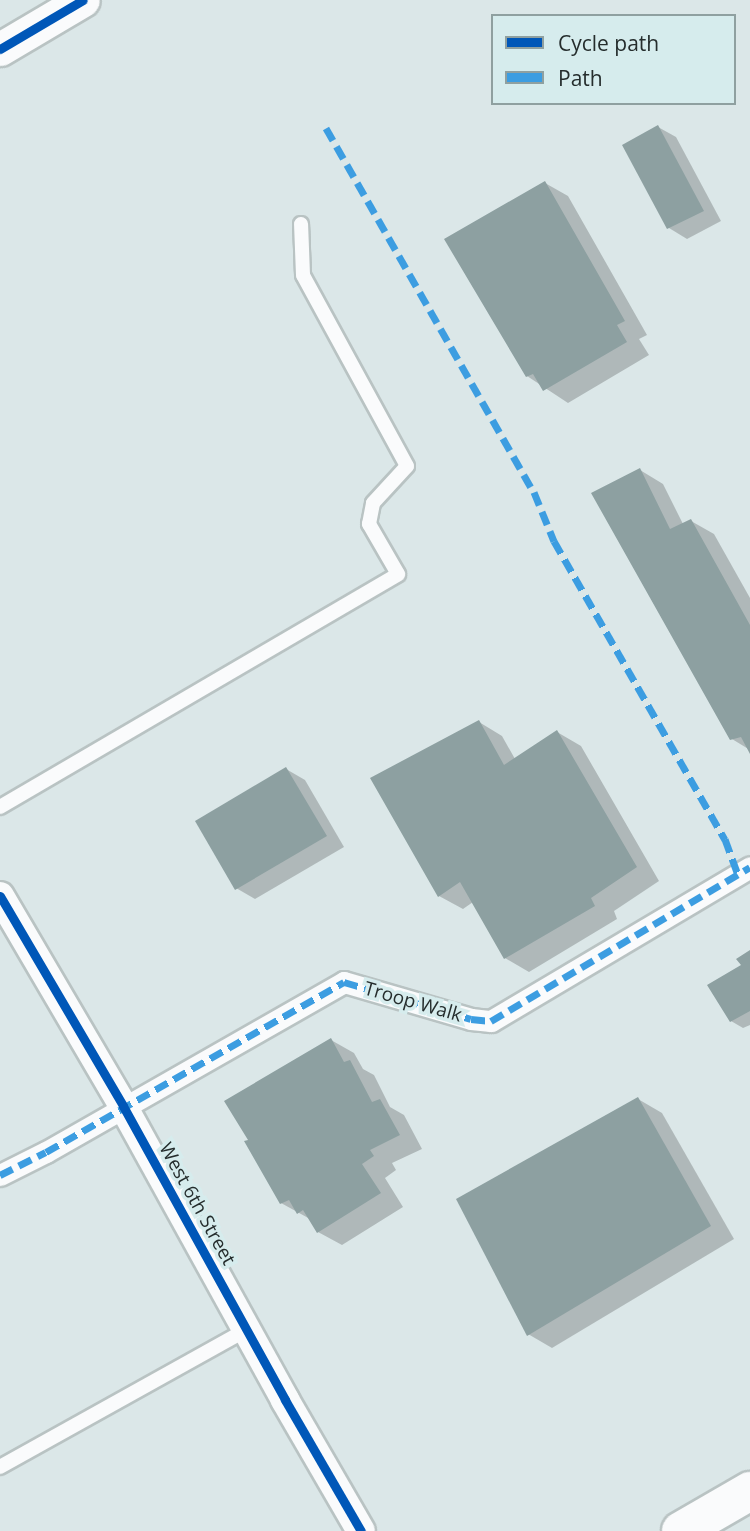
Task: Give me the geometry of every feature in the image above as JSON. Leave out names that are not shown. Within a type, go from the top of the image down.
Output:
[{"type":"main road","points":[[681,1531],[750,1491]]},
{"type":"street","points":[[0,49],[83,0]]},
{"type":"street","name":"Troop Walk","points":[[0,1175],[21,1166],[344,982],[471,1019],[491,1021],[750,867]]},
{"type":"street","name":"West 6th Street","points":[[0,896],[123,1106],[246,1330],[361,1531]]},
{"type":"lane","points":[[0,807],[398,574],[369,524],[373,503],[407,466],[303,275],[300,224]]},
{"type":"lane","points":[[0,1467],[246,1330]]},
{"type":"building","points":[[658,125],[704,211],[667,229],[622,145]]},
{"type":"building","points":[[545,181],[625,321],[617,325],[627,342],[543,391],[533,374],[526,377],[444,239]]},
{"type":"building","points":[[640,468],[670,529],[691,519],[750,625],[750,754],[741,737],[730,740],[591,493]]},
{"type":"building","points":[[479,720],[504,765],[557,730],[637,867],[591,898],[595,906],[504,959],[460,882],[438,897],[370,778]]},
{"type":"building","points":[[286,767],[327,836],[235,890],[195,821]]},
{"type":"building","points":[[750,950],[750,1011],[730,1022],[707,985],[741,965],[736,959]]},
{"type":"building","points":[[331,1038],[344,1062],[350,1060],[372,1102],[380,1099],[400,1135],[370,1150],[374,1156],[362,1164],[381,1193],[317,1233],[303,1210],[297,1214],[289,1200],[280,1204],[244,1141],[248,1140],[224,1101]]},
{"type":"building","points":[[638,1097],[711,1226],[527,1336],[456,1199]]},
{"type":"marked path","points":[[326,128],[534,492],[554,541],[725,839],[738,874]]},
{"type":"marked path","points":[[0,1175],[46,1152],[344,982],[471,1019],[491,1021],[750,867]]},
{"type":"cycle path","points":[[0,49],[83,0]]},
{"type":"cycle path","points":[[0,896],[123,1106],[285,1400],[361,1531]]}]
